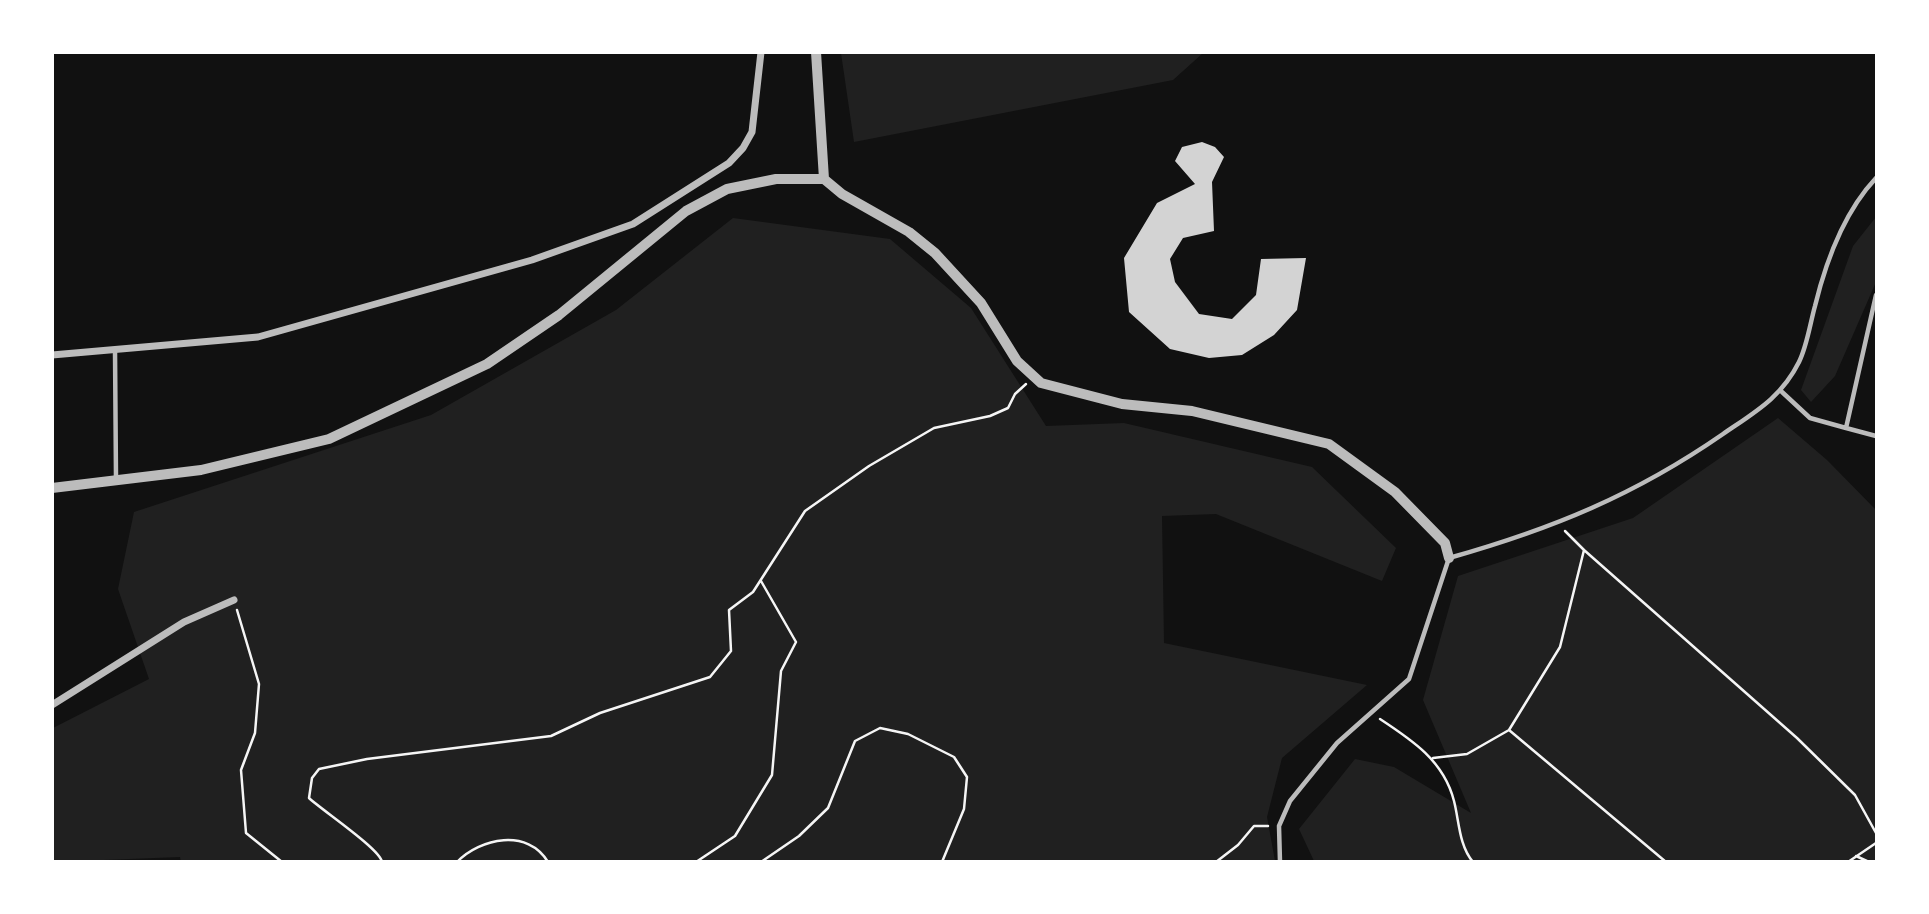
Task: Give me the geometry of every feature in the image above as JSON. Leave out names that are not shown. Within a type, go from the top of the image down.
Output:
[{"type":"street","points":[[52,355],[258,337],[532,260],[633,225],[729,163],[743,148],[752,132],[761,52]]},
{"type":"street","points":[[816,52],[824,179]]},
{"type":"street","points":[[52,488],[201,470],[329,439],[487,364],[559,315],[685,211],[727,189],[776,179],[824,179],[842,194],[909,232],[935,253],[966,284],[1017,361],[1041,383],[1122,404],[1192,411],[1328,444],[1395,492],[1445,543],[1449,558]]},
{"type":"street","points":[[52,705],[184,622],[234,600]]},
{"type":"lane","points":[[1280,862],[1279,826],[1290,801],[1329,752],[1409,679],[1449,558],[1522,538],[1669,471],[1782,392],[1801,359],[1824,271],[1854,207],[1877,178]]},
{"type":"lane","points":[[1846,428],[1877,295]]},
{"type":"lane","points":[[115,350],[116,479]]},
{"type":"lane","points":[[1782,392],[1810,418],[1877,436]]},
{"type":"path","points":[[382,862],[380,853],[368,842],[346,830],[309,799],[312,778],[319,769],[368,759],[551,736],[600,712],[710,677],[730,651],[729,610],[753,592],[805,511],[869,466],[934,428],[990,416],[1008,408],[1015,394],[1028,383],[1031,373]]},
{"type":"path","points":[[1558,523],[1584,550],[1807,747],[1855,795],[1877,833]]},
{"type":"path","points":[[1433,758],[1466,754],[1509,730],[1560,647],[1584,550]]},
{"type":"path","points":[[696,862],[735,836],[772,775],[780,671],[796,642],[761,581]]},
{"type":"path","points":[[234,600],[258,684],[255,733],[241,770],[246,833],[282,862]]},
{"type":"path","points":[[1371,713],[1433,758],[1453,797],[1465,854],[1473,862]]},
{"type":"path","points":[[761,862],[799,836],[828,808],[855,741],[880,728],[908,734],[954,757],[967,778],[964,809],[942,862]]},
{"type":"path","points":[[1509,730],[1666,862]]},
{"type":"path","points":[[1216,862],[1254,826],[1279,826]]},
{"type":"path","points":[[457,862],[465,853],[505,839],[513,839],[543,854],[548,862]]},
{"type":"path","points":[[1848,862],[1877,843]]},
{"type":"path","points":[[1856,855],[1869,862]]},
{"type":"shaded area","points":[[841,52],[1203,53],[1173,80],[854,142]]},
{"type":"shaded area","points":[[1876,217],[1876,282],[1835,376],[1811,402],[1801,390],[1853,246]]},
{"type":"shaded area","points":[[733,218],[890,239],[971,308],[1046,426],[1124,423],[1312,467],[1396,548],[1382,581],[1216,514],[1162,516],[1164,643],[1367,685],[1282,758],[1267,817],[1275,861],[181,862],[180,857],[53,862],[53,728],[149,679],[118,589],[134,512],[431,415],[616,310]]},
{"type":"shaded area","points":[[1778,418],[1827,460],[1876,510],[1876,861],[1314,861],[1299,829],[1355,759],[1394,767],[1471,813],[1423,700],[1458,576],[1633,518]]},
{"type":"building","points":[[1202,142],[1215,147],[1224,157],[1212,182],[1214,231],[1183,238],[1170,259],[1175,282],[1199,314],[1232,319],[1256,295],[1261,259],[1306,258],[1297,310],[1274,335],[1242,355],[1209,358],[1170,349],[1129,312],[1124,258],[1157,203],[1195,184],[1175,161],[1182,147]]}]
